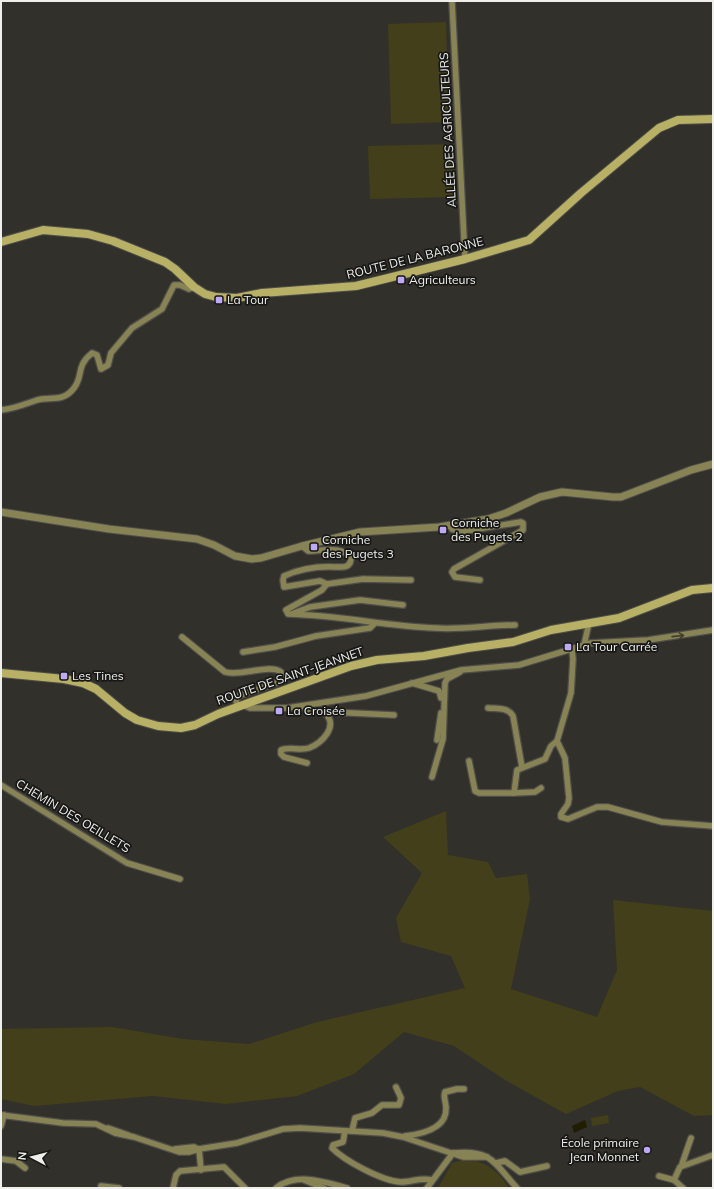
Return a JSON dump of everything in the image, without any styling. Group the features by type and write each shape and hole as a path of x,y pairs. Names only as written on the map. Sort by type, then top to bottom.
{"main road":[{"name":"ROUTE DE LA BARONNE","path":"1,242 44,230 72,231 88,234 113,241 165,262 175,269 194,287 205,294 228,298 273,292 341,288 372,283 466,259 528,240 608,170 668,123 678,120 713,119"},
{"name":"ROUTE DE SAINT-JEANNET","path":"1,673 64,679 83,683 96,689 131,716 144,722 163,727 181,728 195,725 240,706 363,662 424,656 468,648 505,644 551,630 627,616 692,590 713,588"}],"street":[{"name":"ALLÉE DES AGRICULTEURS","path":"452,1 466,259"},
{"path":"1,410 17,408 39,399 54,400 67,395 74,388 78,380 80,368 86,358 92,353 97,355 101,369 108,365 111,353 132,328 162,309 174,285 180,285 189,289 194,287"},
{"path":"1,512 110,529 197,539 244,558 261,558 360,532 451,525 494,517 540,498 562,492 613,498 621,497 691,470 713,464"},
{"path":"451,525 452,529 459,532 521,522 523,523 523,530 454,569 452,572 455,577 480,580"},
{"path":"302,546 308,551 332,550 345,552 351,559 350,563 345,567 319,567 296,571 284,576 284,587 320,581 327,584 363,579 411,580"},
{"path":"327,584 322,590 286,610 286,613 313,614 375,623 462,629 489,625 515,625"},
{"path":"292,614 310,607 360,600 403,605"},
{"path":"243,652 275,647 316,636 370,628 375,623"},
{"path":"584,645 589,623"},
{"path":"182,637 225,672 234,674 272,669 281,672 282,678 276,682 238,696 236,701 240,706 250,708 302,706 366,696 461,670 519,665 584,645 599,642 648,640 696,634 713,630"},
{"path":"514,793 517,770 539,762 545,758 551,746 557,741 571,693 573,659 572,649"},
{"path":"432,777 443,739 445,683 447,679 456,675 461,670"},
{"path":"412,683 439,691 441,694 442,706 437,740"},
{"path":"302,706 309,711 394,715"},
{"path":"488,708 506,709 511,711 522,767"},
{"path":"307,763 284,757 280,754 281,750 284,748 302,750 310,748 325,738 329,725 328,716 325,712"},
{"path":"557,741 565,758 569,798 568,804 561,814 564,819 597,806 608,807 662,822 713,826"},
{"path":"469,761 475,791 479,793 535,792 541,788"},
{"name":"CHEMIN DES OEILLETS","path":"1,785 128,862 180,879"},
{"path":"352,1132 355,1118 372,1112 382,1105 399,1105 401,1098 396,1087"},
{"path":"403,1136 423,1133 436,1127 444,1118 446,1109 444,1092 456,1088 464,1089"},
{"path":"1,1126 3,1115 62,1123 96,1124 115,1133 130,1136 173,1150 189,1152 198,1149 237,1143 283,1129 319,1128 352,1132 374,1132 403,1136 452,1153 473,1152 482,1154 496,1163 517,1188"},
{"path":"345,1131 343,1142 333,1145 332,1148 356,1166 394,1181 403,1182 424,1178 432,1180"},
{"path":"423,1133 422,1139 425,1143"},
{"path":"674,1180 682,1164 691,1138"},
{"path":"198,1149 202,1170"},
{"path":"427,1188 452,1153"},
{"path":"682,1164 713,1155"},
{"path":"1,1159 16,1162 25,1168"},
{"path":"496,1163 505,1161 517,1170 524,1172 547,1166"},
{"path":"173,1188 178,1172 224,1168 245,1188"},
{"path":"659,1176 674,1180 683,1188"},
{"path":"276,1188 285,1183 312,1179 347,1188"},
{"path":"304,1180 324,1188"},
{"path":"101,1186 119,1188"}],"shaded area":[{"path":"446,22 449,122 391,124 388,24"},
{"path":"454,144 455,197 370,199 368,146"},
{"path":"446,811 448,855 488,862 496,878 527,874 530,899 511,989 597,1017 617,970 613,900 713,911 713,1115 694,1116 640,1087 618,1091 566,1114 505,1080 454,1046 404,1032 354,1074 297,1096 226,1104 153,1096 34,1106 1,1099 1,1029 112,1027 183,1039 249,1044 317,1022 465,988 451,956 401,942 396,918 422,873 383,837"},
{"path":"608,1115 609,1123 592,1126 591,1118"},
{"path":"585,1120 587,1127 574,1133 572,1126"},
{"path":"467,1159 480,1162 491,1168 501,1177 509,1188 438,1188 452,1163"}],"place":[{"name":"Agriculteurs","path":"401,280"},
{"name":"La Tour","path":"219,300"},
{"name":"Corniche des Pugets 2","path":"443,530"},
{"name":"Corniche des Pugets 3","path":"314,547"},
{"name":"La Tour Carrée","path":"568,647"},
{"name":"Les Tines","path":"64,676"},
{"name":"La Croisée","path":"279,711"},
{"name":"École primaire Jean Monnet","path":"647,1150"}]}
